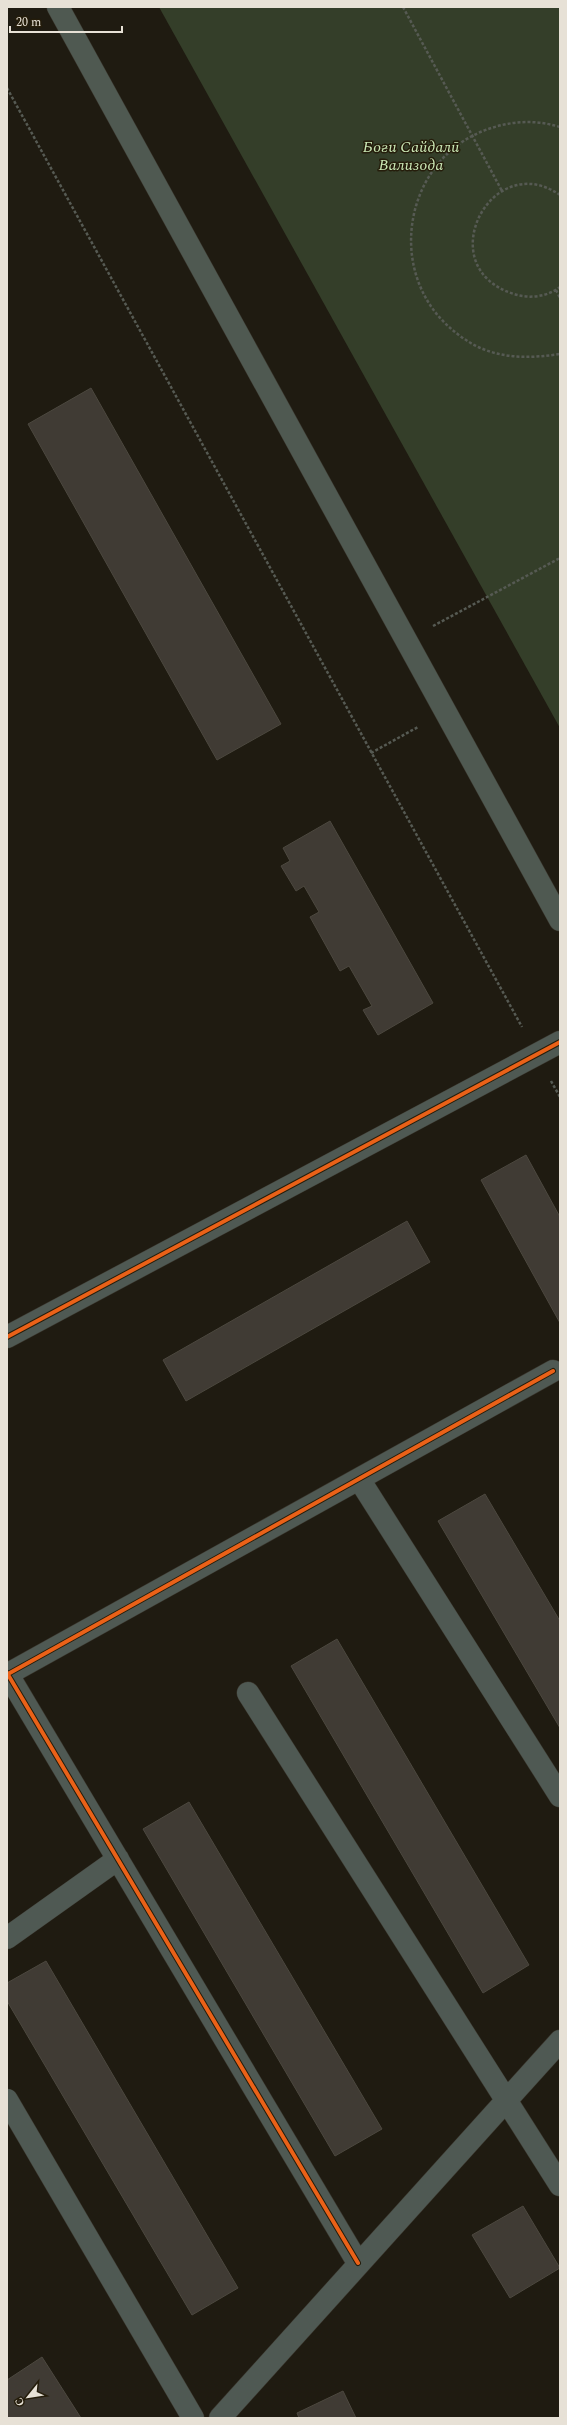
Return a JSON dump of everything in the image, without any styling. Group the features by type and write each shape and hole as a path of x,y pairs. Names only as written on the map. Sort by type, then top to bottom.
{"main road":[{"path":"58,7 560,920"}],"street":[{"path":"7,1337 560,1042"},
{"path":"358,2262 7,1674 553,1371"},
{"path":"359,1479 560,1796"},
{"path":"248,1693 560,2185"},
{"path":"7,1938 118,1859"},
{"path":"220,2418 358,2262 507,2102 560,2041"},
{"path":"7,2100 193,2418"}],"path":[{"path":"403,7 502,191"},
{"path":"7,88 560,1097"},
{"path":"560,127 549,123 523,122 497,126 472,136 450,150 432,170 419,193 412,219 410,245 414,272 424,296 439,318 459,336 482,349 508,356 534,358 560,354"},
{"path":"560,195 553,190 536,185 519,185 502,191 488,202 478,216 473,233 473,251 479,267 490,282 505,292 521,297 539,297 560,287"},
{"path":"556,290 560,298"},
{"path":"406,641 560,558"},
{"path":"371,753 445,712"}],"green space":[{"name":"Боғи Сайдалӣ Вализода","path":"159,7 560,7 560,728"}],"building":[{"path":"91,388 281,724 217,760 28,424"},
{"path":"330,821 433,1003 378,1035 363,1010 372,1006 349,966 340,971 310,917 319,912 304,886 296,891 281,866 290,861 283,848"},
{"path":"526,1155 560,1217 560,1323 481,1180"},
{"path":"407,1221 430,1262 186,1401 163,1360"},
{"path":"485,1494 560,1621 560,1728 438,1521"},
{"path":"337,1639 529,1965 483,1993 291,1666"},
{"path":"189,1802 382,2129 335,2156 143,1829"},
{"path":"46,1961 238,2288 192,2315 7,2001 7,1983"},
{"path":"523,2206 560,2268 510,2298 472,2235"},
{"path":"42,2357 81,2418 7,2418 7,2380"},
{"path":"343,2391 356,2418 299,2418 297,2413"}],"cycle path":[{"path":"7,1337 560,1042"},
{"path":"8,1674 553,1371"},
{"path":"7,1673 358,2263"}]}
